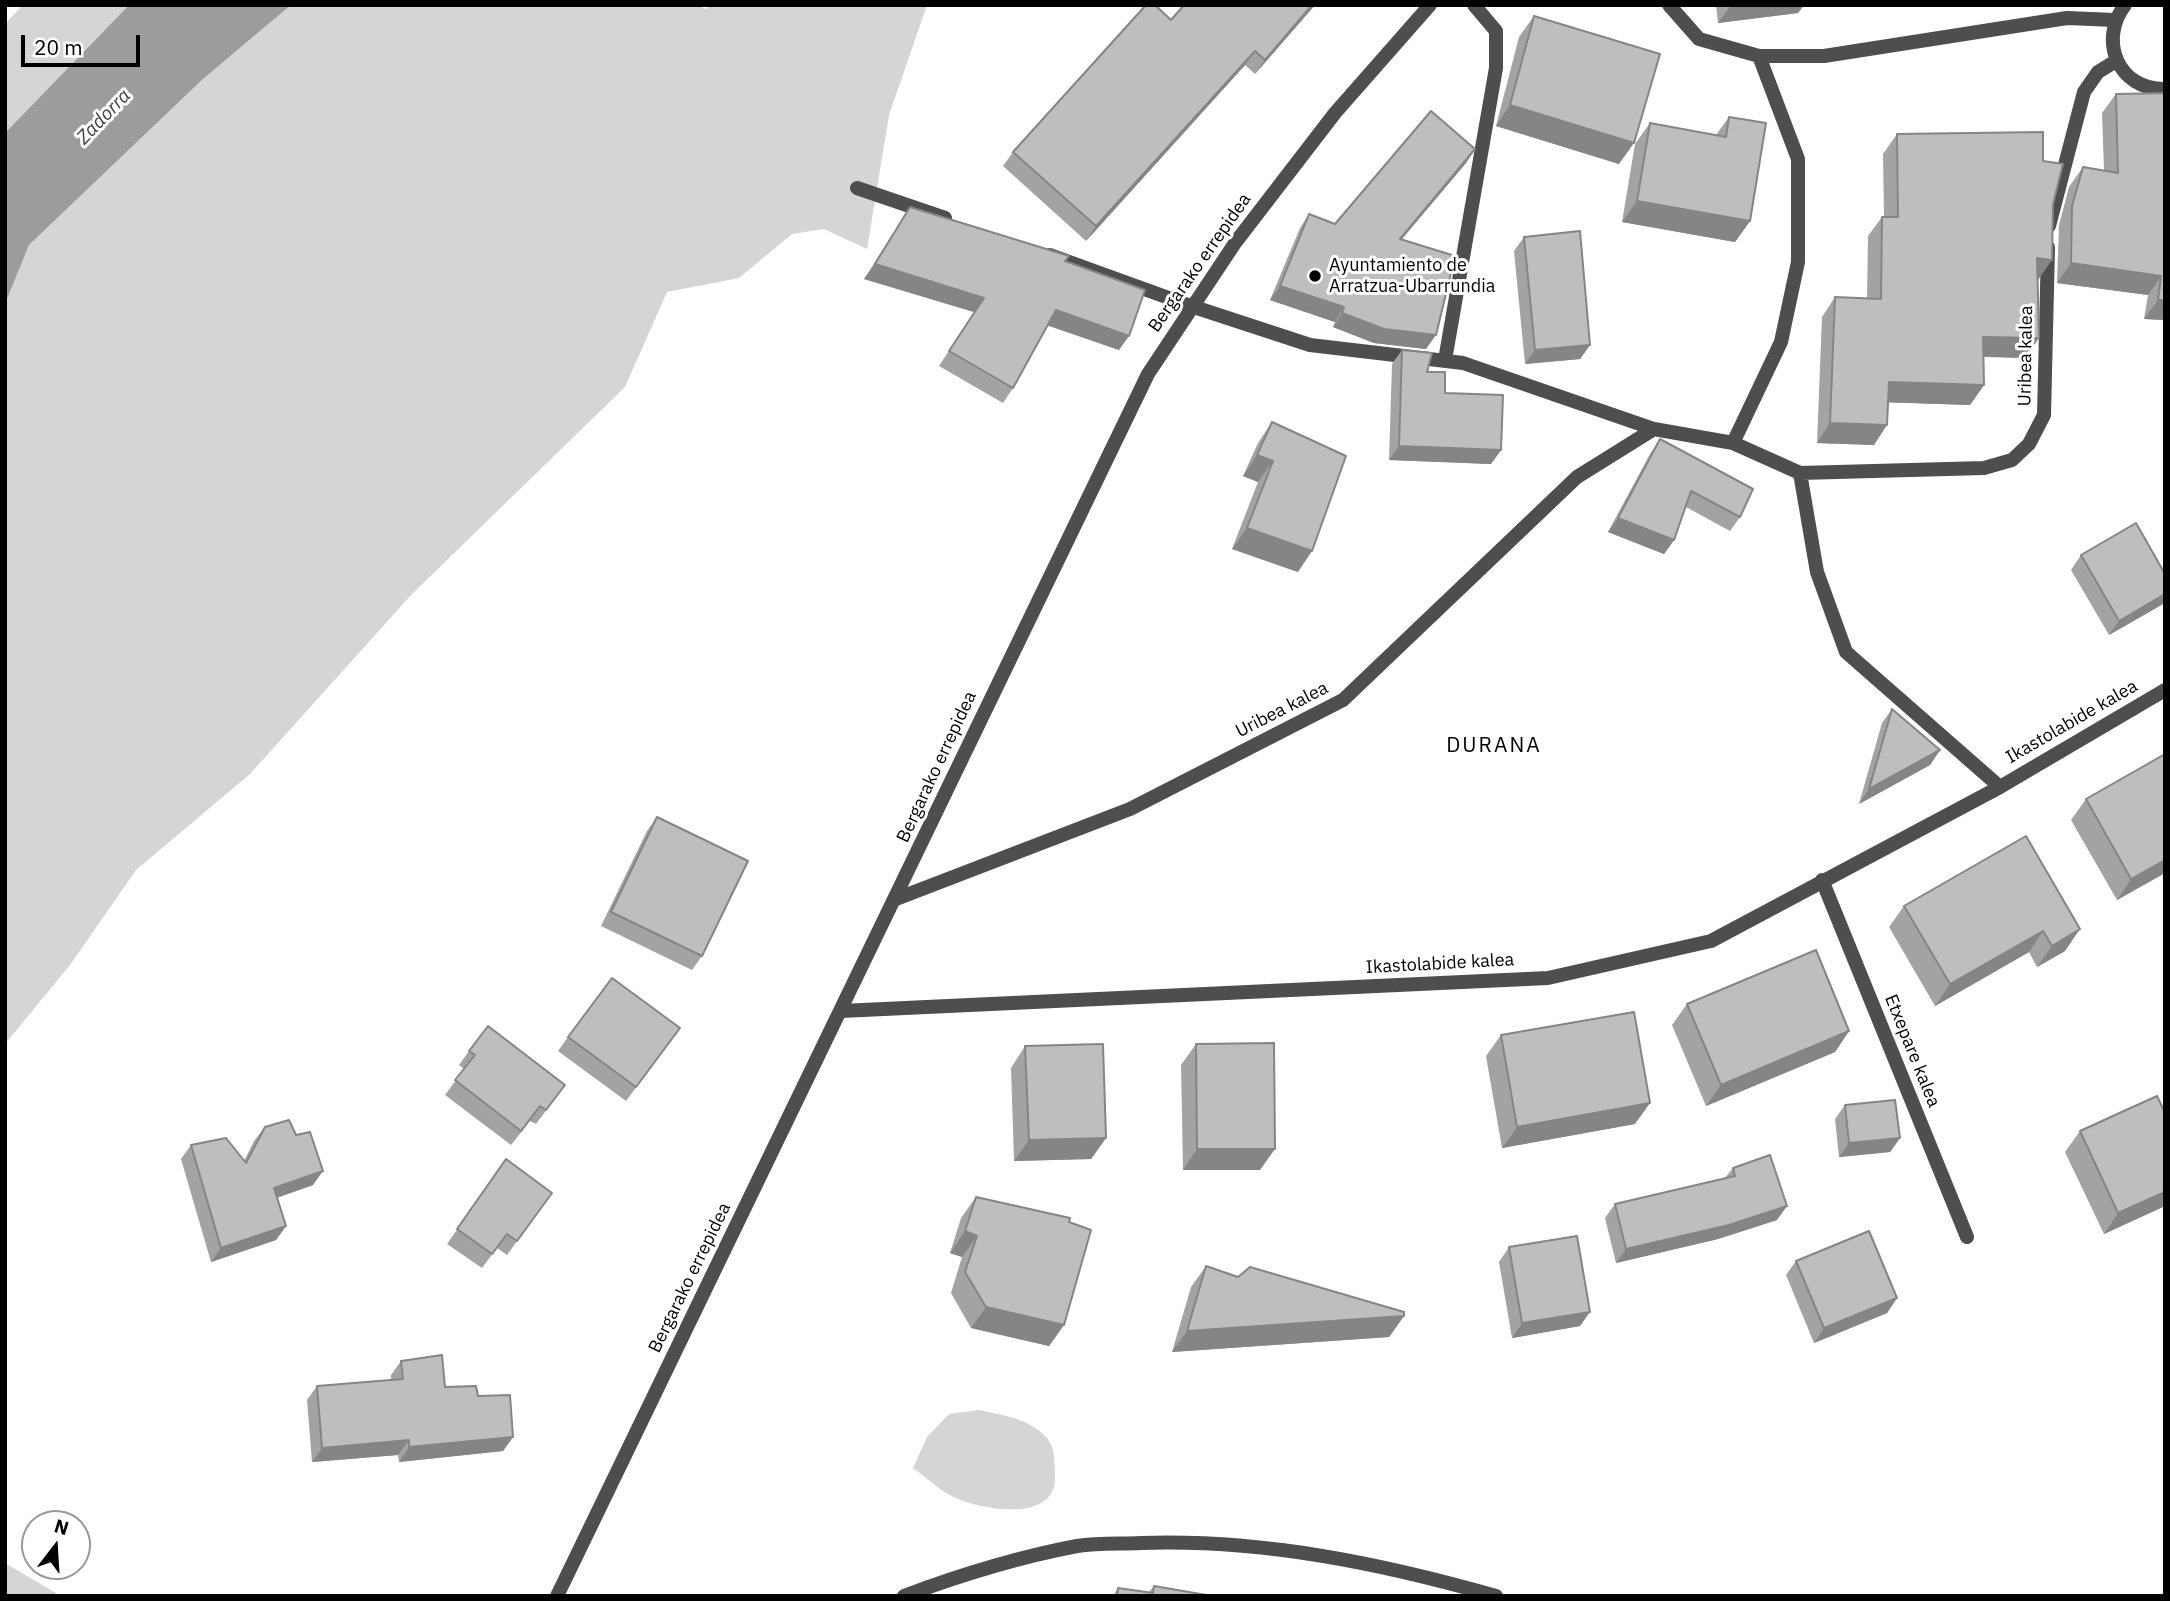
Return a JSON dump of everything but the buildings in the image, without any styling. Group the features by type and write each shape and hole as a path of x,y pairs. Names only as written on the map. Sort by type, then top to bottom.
{"street":[{"name":"Bergarako errepidea","path":"557,1596 1148,374 1234,243 1335,113 1430,5"},
{"path":"1445,360 1496,68 1496,31 1474,5"},
{"path":"1669,5 1699,39 1759,56 1824,56 2067,18 2115,20"},
{"path":"2125,5 2115,20 2112,46 2116,61 2138,84 2165,89"},
{"path":"1733,443 1782,342 1798,262 1798,159 1759,56"},
{"name":"Uribea kalea","path":"1034,249 1191,306 1310,345 1445,360 1654,429 1733,443 1800,473 1984,468 2012,460 2029,444 2044,415 2049,224 2084,93 2098,72 2116,61"},
{"path":"857,188 956,222"},
{"name":"Uribea kalea","path":"896,899 1130,809 1343,700 1577,477 1654,429"},
{"name":"Ikastolabide kalea","path":"1800,473 1817,572 1846,652 2000,787"},
{"name":"Ikastolabide kalea","path":"841,1012 1548,978 1711,941 2000,787 2165,690"},
{"name":"Etxepare kalea","path":"1822,880 1967,1237"},
{"path":"904,1596 962,1575 1079,1546 1179,1542 1286,1549 1429,1577 1496,1596"}],"shaded area":[{"path":"129,5 5,133 5,24 22,6"},
{"path":"291,5 698,5 705,9 714,5 927,5 889,115 867,249 824,229 792,234 739,278 667,292 625,387 412,594 250,774 136,870 70,965 5,1044 5,304 29,245 203,79"},
{"path":"979,1410 1022,1421 1048,1439 1054,1453 1055,1475 1053,1490 1045,1501 1032,1507 1017,1509 985,1507 946,1493 913,1468 927,1437 949,1414"},
{"path":"5,1563 21,1572 21,1580 34,1580 61,1596 5,1596"}],"water":[{"name":"Zadorra","path":"129,5 291,5 203,79 29,245 5,304 5,133"}],"place":[{"name":"Ayuntamiento de Arratzua-Ubarrundia","path":"1315,276"}],"district":[{"name":"DURANA","path":"1494,746"}]}
